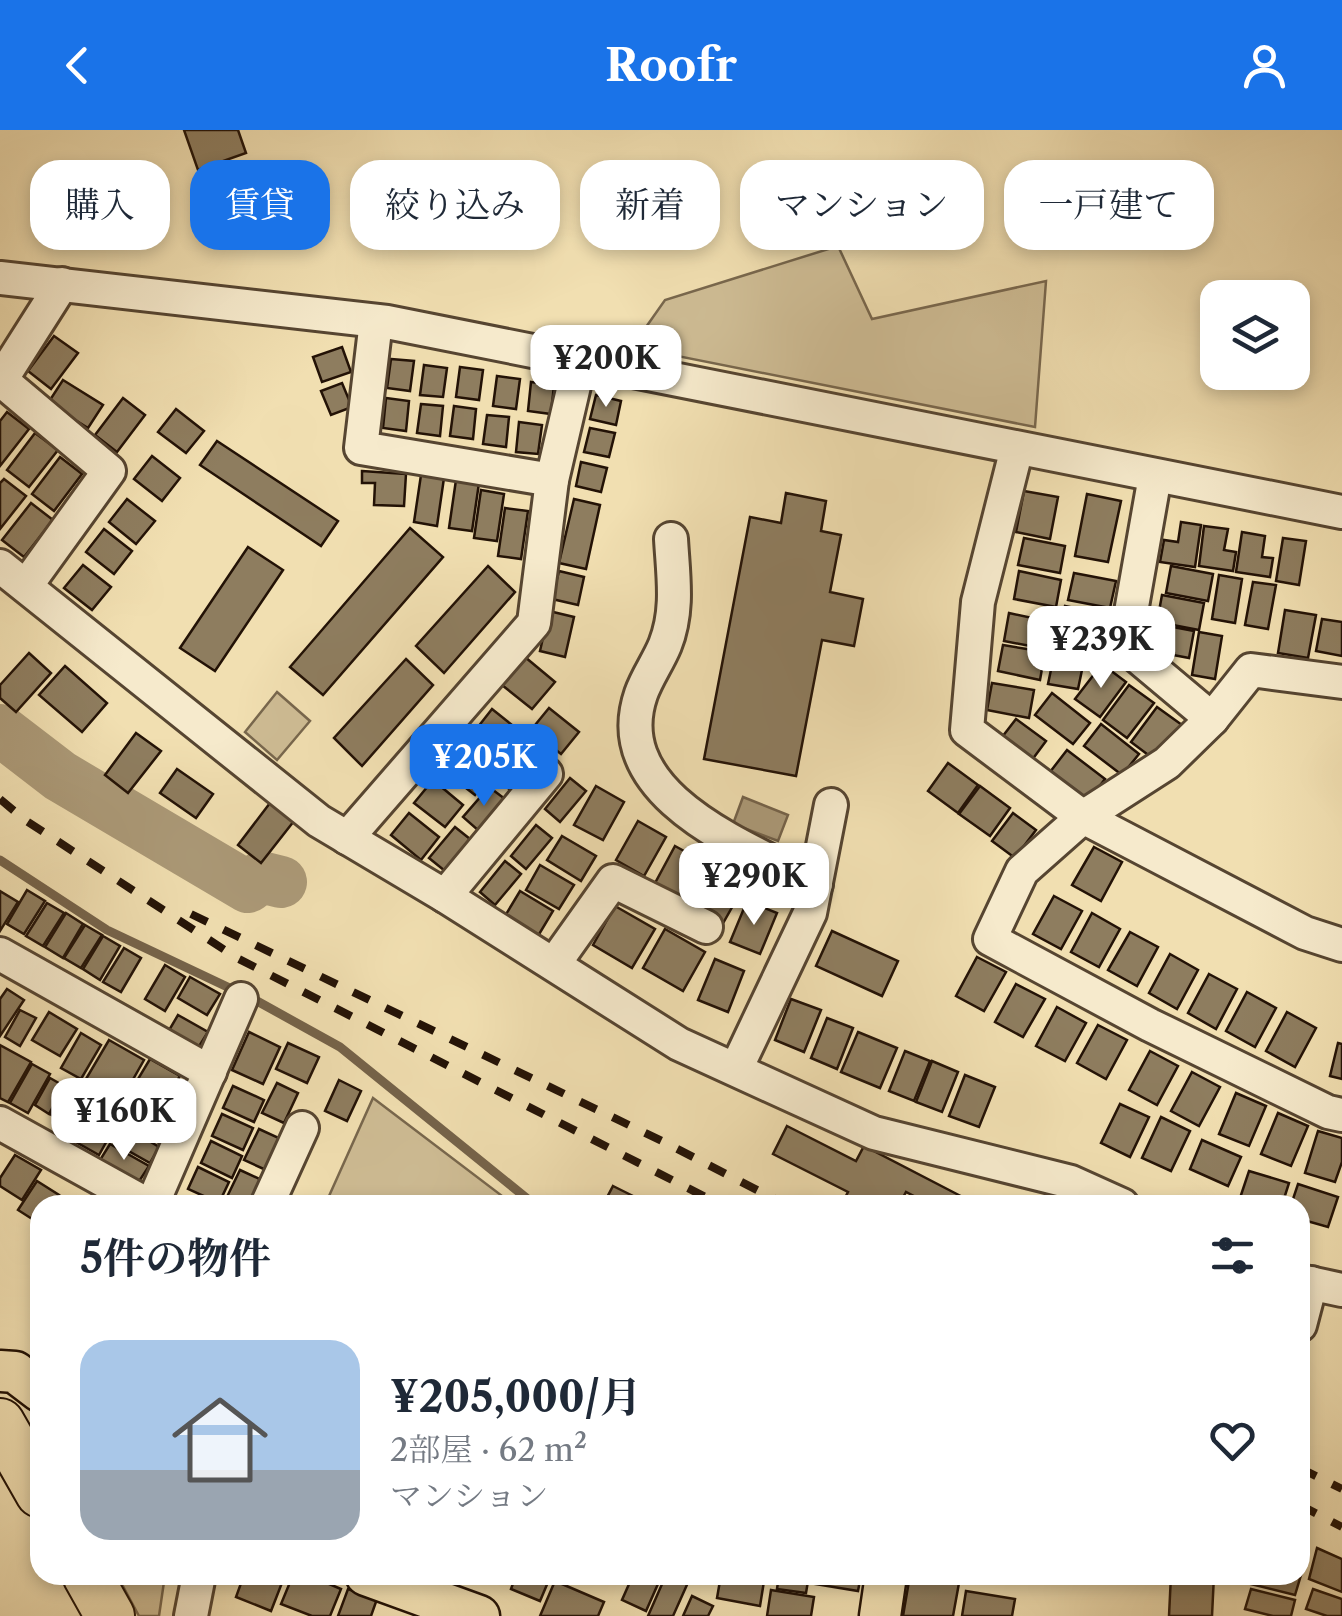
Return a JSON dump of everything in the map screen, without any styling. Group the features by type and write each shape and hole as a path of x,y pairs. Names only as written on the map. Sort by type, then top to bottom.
{"highway":[{"path":"0,1423 30,1476"},
{"path":"93,1585 110,1616"}],"main road":[{"path":"0,1370 15,1372 30,1383"},
{"path":"394,1585 479,1616"},
{"path":"880,1616 885,1585"}],"street":[{"path":"0,278 376,320 1342,512"},
{"path":"62,284 1,380 109,470 13,576 318,821 680,1044 874,1133 1071,1182 1100,1195"},
{"path":"376,320 361,448 552,480"},
{"path":"347,838 534,622 552,480 580,360"},
{"path":"1017,448 978,602 967,730 1083,816 1305,933 1342,945"},
{"path":"1155,476 1124,646 1212,719"},
{"path":"671,539 676,605 666,644 641,694 635,726 641,759 664,792 695,820 816,884"},
{"path":"1342,682 1252,670 1212,719 1167,763 1083,816 1022,871 990,939 1150,1025 1342,1116"},
{"path":"445,896 546,774"},
{"path":"736,1069 810,913 830,805"},
{"path":"554,964 612,880 706,928"},
{"path":"0,954 210,1072"},
{"path":"155,1195 241,999"},
{"path":"0,1123 132,1195"},
{"path":"271,1195 302,1128"},
{"path":"191,1616 197,1585"}],"shaded area":[{"path":"825,250 840,250 872,319 1046,281 1035,427 632,347 665,300"},
{"path":"277,692 310,721 277,760 245,732"},
{"path":"743,797 788,815 778,841 733,824"},
{"path":"149,828 259,892 242,900 160,861"},
{"path":"373,1098 501,1195 329,1195"},
{"path":"122,1585 164,1585 159,1616 139,1616"}],"building":[{"path":"184,130 238,130 246,153 226,160 194,160"},
{"path":"54,336 78,353 51,389 28,371"},
{"path":"342,347 351,372 322,382 313,357"},
{"path":"391,359 414,361 410,391 387,388"},
{"path":"424,365 447,368 443,397 420,395"},
{"path":"460,367 483,370 479,400 456,397"},
{"path":"497,376 520,379 516,409 493,406"},
{"path":"63,380 103,405 88,428 48,403"},
{"path":"531,382 554,385 551,414 528,411"},
{"path":"342,383 352,407 331,415 321,391"},
{"path":"596,395 621,401 616,425 590,419"},
{"path":"123,398 145,415 117,452 95,435"},
{"path":"386,398 409,401 406,431 383,428"},
{"path":"421,404 443,406 440,436 417,433"},
{"path":"454,406 476,409 473,439 450,436"},
{"path":"176,409 204,431 186,453 158,432"},
{"path":"7,412 29,429 0,466 0,421"},
{"path":"487,415 509,417 506,447 483,444"},
{"path":"519,422 542,425 538,454 516,452"},
{"path":"590,428 615,433 609,457 584,452"},
{"path":"35,433 58,450 29,487 7,470"},
{"path":"217,441 338,521 321,546 200,465"},
{"path":"152,456 180,478 162,501 134,479"},
{"path":"60,457 82,474 54,511 32,494"},
{"path":"581,462 607,468 601,492 576,486"},
{"path":"362,471 406,474 404,506 374,505 375,483 362,483"},
{"path":"421,475 444,478 437,526 414,522"},
{"path":"4,479 26,496 0,529 0,483"},
{"path":"456,480 479,483 472,531 449,528"},
{"path":"481,490 504,494 497,541 474,538"},
{"path":"1024,491 1058,497 1050,539 1016,532"},
{"path":"786,493 826,501 821,531 841,535 830,592 863,599 854,646 822,640 796,776 704,759 750,517 781,523"},
{"path":"1087,494 1121,501 1108,562 1075,556"},
{"path":"127,499 155,521 136,544 109,522"},
{"path":"574,499 600,505 586,569 559,563"},
{"path":"31,503 53,520 24,557 2,540"},
{"path":"505,508 528,511 521,559 498,556"},
{"path":"1181,522 1201,525 1195,567 1160,562 1164,540 1178,542"},
{"path":"1204,526 1228,529 1224,550 1236,552 1233,571 1199,566"},
{"path":"410,528 443,557 323,695 290,667"},
{"path":"104,529 132,551 114,574 86,552"},
{"path":"1242,532 1265,536 1262,557 1273,558 1270,577 1236,572"},
{"path":"1024,538 1065,546 1060,573 1018,565"},
{"path":"1283,538 1306,541 1299,585 1276,581"},
{"path":"248,547 283,570 215,671 180,648"},
{"path":"83,565 111,587 92,610 64,588"},
{"path":"488,566 515,592 444,673 416,646"},
{"path":"1171,566 1213,574 1208,601 1166,593"},
{"path":"559,571 584,577 578,605 552,599"},
{"path":"1019,571 1061,580 1056,607 1014,599"},
{"path":"1074,573 1116,581 1110,608 1068,600"},
{"path":"1219,575 1242,579 1235,623 1212,619"},
{"path":"1253,582 1276,585 1268,629 1245,625"},
{"path":"1162,595 1204,603 1199,630 1157,622"},
{"path":"1065,606 1107,615 1102,642 1060,634"},
{"path":"1285,610 1316,615 1308,658 1278,653"},
{"path":"549,611 574,617 565,657 540,651"},
{"path":"1009,613 1051,622 1046,649 1004,641"},
{"path":"1322,619 1342,622 1342,656 1316,651"},
{"path":"1152,623 1194,631 1189,658 1147,650"},
{"path":"1199,632 1222,636 1215,679 1192,675"},
{"path":"1057,641 1087,646 1078,689 1048,684"},
{"path":"1003,645 1045,652 1040,680 998,671"},
{"path":"29,653 51,673 16,712 0,698 0,685"},
{"path":"525,657 555,682 532,709 502,685"},
{"path":"406,659 433,685 362,766 334,738"},
{"path":"1102,664 1126,682 1100,717 1075,699"},
{"path":"65,666 107,703 82,732 39,695"},
{"path":"992,683 1034,690 1029,718 987,710"},
{"path":"1129,685 1154,703 1127,738 1103,720"},
{"path":"1052,693 1090,723 1073,744 1035,715"},
{"path":"1157,707 1182,725 1155,760 1131,742"},
{"path":"549,708 579,732 561,754 531,730"},
{"path":"492,709 522,733 504,756 474,732"},
{"path":"1016,719 1046,741 1029,764 999,741"},
{"path":"1101,724 1139,754 1122,775 1084,746"},
{"path":"136,733 161,751 128,793 105,775"},
{"path":"463,748 493,773 475,795 444,771"},
{"path":"523,749 539,761 513,792 497,779"},
{"path":"1067,750 1105,779 1088,801 1050,772"},
{"path":"948,763 978,785 958,813 928,791"},
{"path":"177,769 213,794 196,818 160,793"},
{"path":"570,778 586,791 560,822 545,809"},
{"path":"433,780 463,805 445,827 414,803"},
{"path":"596,786 624,802 603,840 574,825"},
{"path":"980,786 1010,808 990,836 959,814"},
{"path":"489,787 505,799 479,831 463,817"},
{"path":"270,803 294,821 261,863 238,845"},
{"path":"409,813 439,837 421,860 391,835"},
{"path":"1013,813 1036,830 1015,858 992,841"},
{"path":"638,821 666,837 644,876 616,860"},
{"path":"536,825 552,838 526,869 511,856"},
{"path":"455,827 470,839 445,871 429,858"},
{"path":"562,836 596,856 581,881 547,860"},
{"path":"675,846 704,862 682,901 654,885"},
{"path":"1094,847 1122,862 1101,901 1072,885"},
{"path":"505,861 521,874 495,905 480,892"},
{"path":"540,865 574,885 559,909 526,890"},
{"path":"715,870 744,886 722,925 694,909"},
{"path":"27,890 45,901 24,934 7,924"},
{"path":"0,891 18,902 0,931"},
{"path":"520,891 553,911 538,936 505,916"},
{"path":"1054,896 1082,911 1061,949 1033,934"},
{"path":"747,901 777,913 760,954 730,942"},
{"path":"47,903 64,913 43,946 26,936"},
{"path":"615,906 655,929 632,968 593,945"},
{"path":"66,913 83,924 63,958 45,947"},
{"path":"1092,913 1120,929 1099,967 1071,952"},
{"path":"85,925 102,935 81,968 64,958"},
{"path":"665,929 705,952 683,991 643,968"},
{"path":"832,931 898,961 882,996 816,966"},
{"path":"1130,932 1158,947 1137,986 1108,970"},
{"path":"103,936 120,946 100,980 83,969"},
{"path":"124,948 141,958 121,992 103,982"},
{"path":"1170,954 1198,970 1177,1009 1149,993"},
{"path":"977,957 1006,972 984,1011 956,996"},
{"path":"715,959 744,971 728,1012 698,1000"},
{"path":"165,965 185,977 165,1011 145,999"},
{"path":"1209,974 1237,989 1216,1029 1188,1013"},
{"path":"190,977 220,994 207,1015 178,998"},
{"path":"1016,984 1045,999 1023,1037 995,1022"},
{"path":"7,989 24,1000 0,1036 0,999"},
{"path":"1247,992 1276,1008 1255,1047 1226,1031"},
{"path":"791,999 821,1010 804,1052 775,1040"},
{"path":"1057,1007 1086,1023 1065,1061 1036,1046"},
{"path":"20,1010 36,1018 20,1046 5,1037"},
{"path":"49,1012 77,1029 60,1056 32,1040"},
{"path":"1287,1012 1316,1028 1295,1067 1266,1051"},
{"path":"178,1015 208,1032 198,1048 168,1032"},
{"path":"827,1018 853,1028 837,1069 811,1058"},
{"path":"1098,1025 1127,1040 1106,1079 1077,1063"},
{"path":"249,1032 280,1047 263,1084 232,1070"},
{"path":"858,1032 897,1048 880,1088 841,1072"},
{"path":"81,1033 101,1045 81,1079 61,1068"},
{"path":"109,1040 144,1060 119,1104 83,1084"},
{"path":"288,1043 319,1057 307,1083 276,1069"},
{"path":"1338,1043 1342,1044 1342,1079 1330,1076"},
{"path":"0,1045 31,1062 8,1102 0,1098"},
{"path":"905,1051 930,1061 914,1101 889,1091"},
{"path":"1150,1051 1178,1066 1157,1105 1129,1090"},
{"path":"150,1059 180,1076 167,1097 138,1079"},
{"path":"932,1061 958,1072 942,1112 916,1102"},
{"path":"32,1064 50,1074 28,1113 10,1103"},
{"path":"1192,1072 1220,1087 1199,1126 1171,1111"},
{"path":"965,1075 995,1087 979,1127 949,1116"},
{"path":"50,1078 64,1086 49,1114 35,1105"},
{"path":"339,1080 361,1091 347,1121 325,1111"},
{"path":"277,1083 298,1093 284,1123 262,1113"},
{"path":"139,1085 178,1108 168,1124 130,1101"},
{"path":"233,1086 264,1100 254,1122 223,1108"},
{"path":"66,1087 80,1095 64,1122 50,1114"},
{"path":"1236,1093 1266,1106 1249,1146 1219,1134"},
{"path":"82,1096 96,1104 80,1131 66,1123"},
{"path":"1120,1104 1149,1117 1130,1157 1101,1143"},
{"path":"99,1105 120,1117 99,1155 76,1142"},
{"path":"132,1106 171,1128 161,1144 123,1122"},
{"path":"1278,1113 1308,1126 1291,1166 1261,1154"},
{"path":"222,1114 253,1128 243,1150 212,1136"},
{"path":"1161,1117 1190,1131 1171,1171 1142,1158"},
{"path":"121,1124 159,1147 150,1163 111,1141"},
{"path":"787,1126 856,1161 864,1146 959,1195 846,1195 848,1192 773,1154"},
{"path":"259,1129 281,1139 266,1170 244,1160"},
{"path":"1318,1131 1342,1138 1342,1162 1335,1182 1305,1173"},
{"path":"1202,1140 1241,1157 1228,1186 1190,1169"},
{"path":"211,1141 242,1156 232,1178 201,1163"},
{"path":"110,1144 149,1166 138,1183 100,1160"},
{"path":"15,1155 41,1170 22,1200 0,1186 0,1178"},
{"path":"198,1167 229,1182 223,1195 201,1195 188,1189"},
{"path":"240,1170 262,1180 255,1195 228,1195"},
{"path":"1249,1171 1289,1183 1285,1195 1241,1195"},
{"path":"37,1181 59,1195 30,1195 30,1218 18,1210"},
{"path":"1298,1184 1338,1197 1328,1227 1310,1222 1310,1195 1294,1195"},
{"path":"613,1186 631,1195 608,1195"},
{"path":"1317,1548 1342,1559 1342,1592 1310,1579"},
{"path":"240,1585 281,1585 271,1611 236,1597"},
{"path":"289,1585 332,1585 341,1589 330,1616 312,1616 281,1604"},
{"path":"512,1585 547,1585 540,1601 511,1589"},
{"path":"553,1585 564,1585 604,1602 598,1616 540,1616"},
{"path":"629,1585 657,1585 646,1611 622,1600"},
{"path":"662,1585 687,1585 673,1616 648,1616"},
{"path":"719,1585 763,1585 760,1606 717,1598"},
{"path":"778,1585 807,1585 806,1593 777,1589"},
{"path":"821,1585 859,1585 858,1591"},
{"path":"908,1585 959,1585 953,1616 903,1616"},
{"path":"1171,1585 1214,1585 1212,1616 1169,1616"},
{"path":"1255,1585 1298,1585 1295,1595"},
{"path":"348,1589 377,1599 371,1616 338,1616"},
{"path":"1251,1589 1295,1600 1291,1616 1245,1609"},
{"path":"1313,1589 1342,1599 1342,1616 1306,1609"},
{"path":"771,1590 814,1597 811,1616 767,1616"},
{"path":"966,1591 1015,1599 1012,1616 962,1616"},
{"path":"692,1596 713,1606 708,1616 683,1616"}],"waterway":[{"path":"0,730 60,776 248,887 261,877 281,882"},
{"path":"0,860 107,930 257,1001 340,1047 523,1195"}],"railway":[{"path":"0,799 25,820 237,958 701,1195"},
{"path":"191,914 767,1195"},
{"path":"1310,1473 1342,1489"},
{"path":"1310,1510 1342,1527"}]}
